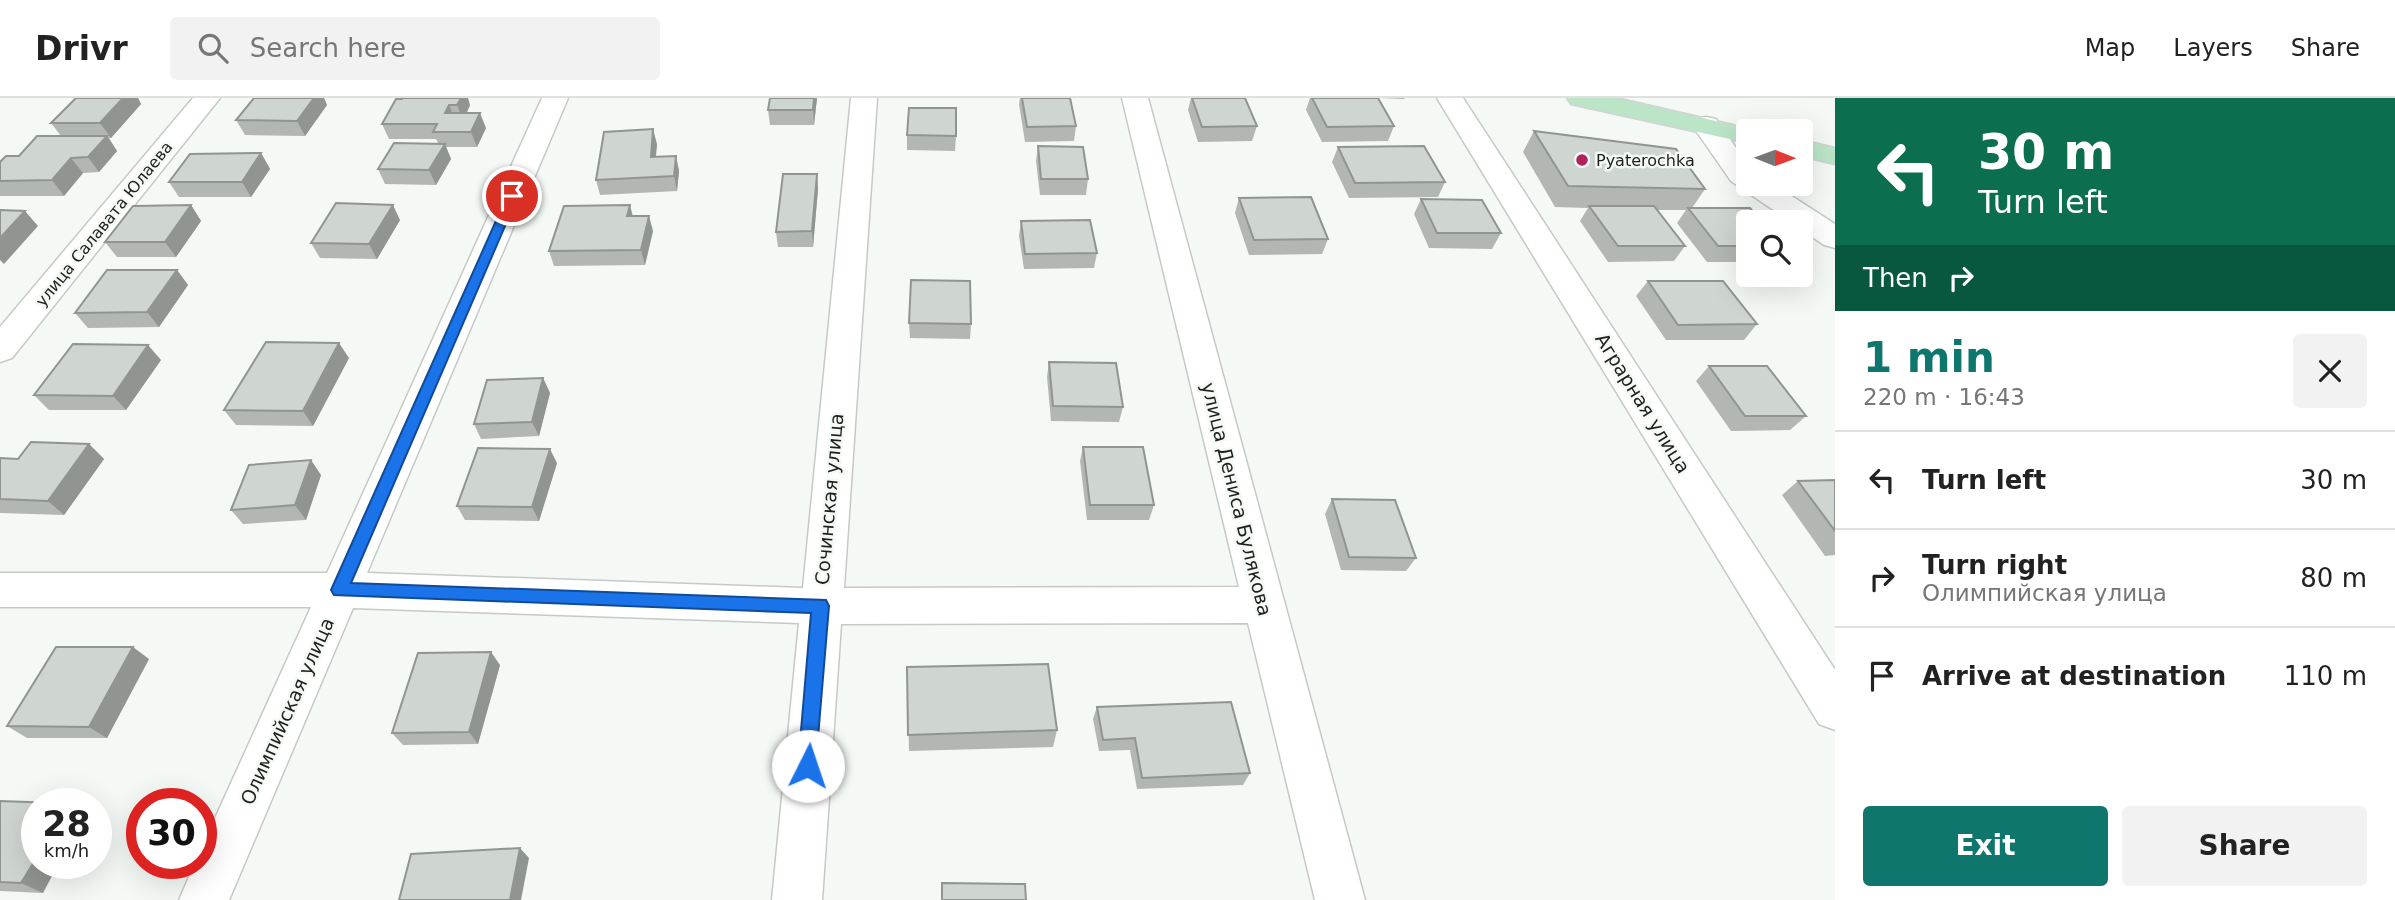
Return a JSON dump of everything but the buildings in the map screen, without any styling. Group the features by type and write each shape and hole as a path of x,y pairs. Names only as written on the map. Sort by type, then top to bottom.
{"main road":[{"path":"1580,98 1736,132"},
{"path":"1813,151 1835,156"}],"street":[{"name":"улица Салавата Юлаева","path":"0,350 207,98"},
{"name":"Олимпийская улица","path":"204,900 555,98"},
{"name":"Сочинская улица","path":"797,900 864,98"},
{"name":"улица Дениса Булякова","path":"1135,98 1340,900"},
{"name":"Аграрная улица","path":"1450,98 1835,709"},
{"path":"1706,125 1736,168"},
{"path":"1772,196 1835,238"},
{"path":"0,590 340,590 820,606 1264,605"}],"place":[{"name":"Pyaterochka","path":"1582,160"}],"route":[{"path":"512,196 340,590 820,606 808,766"}]}
